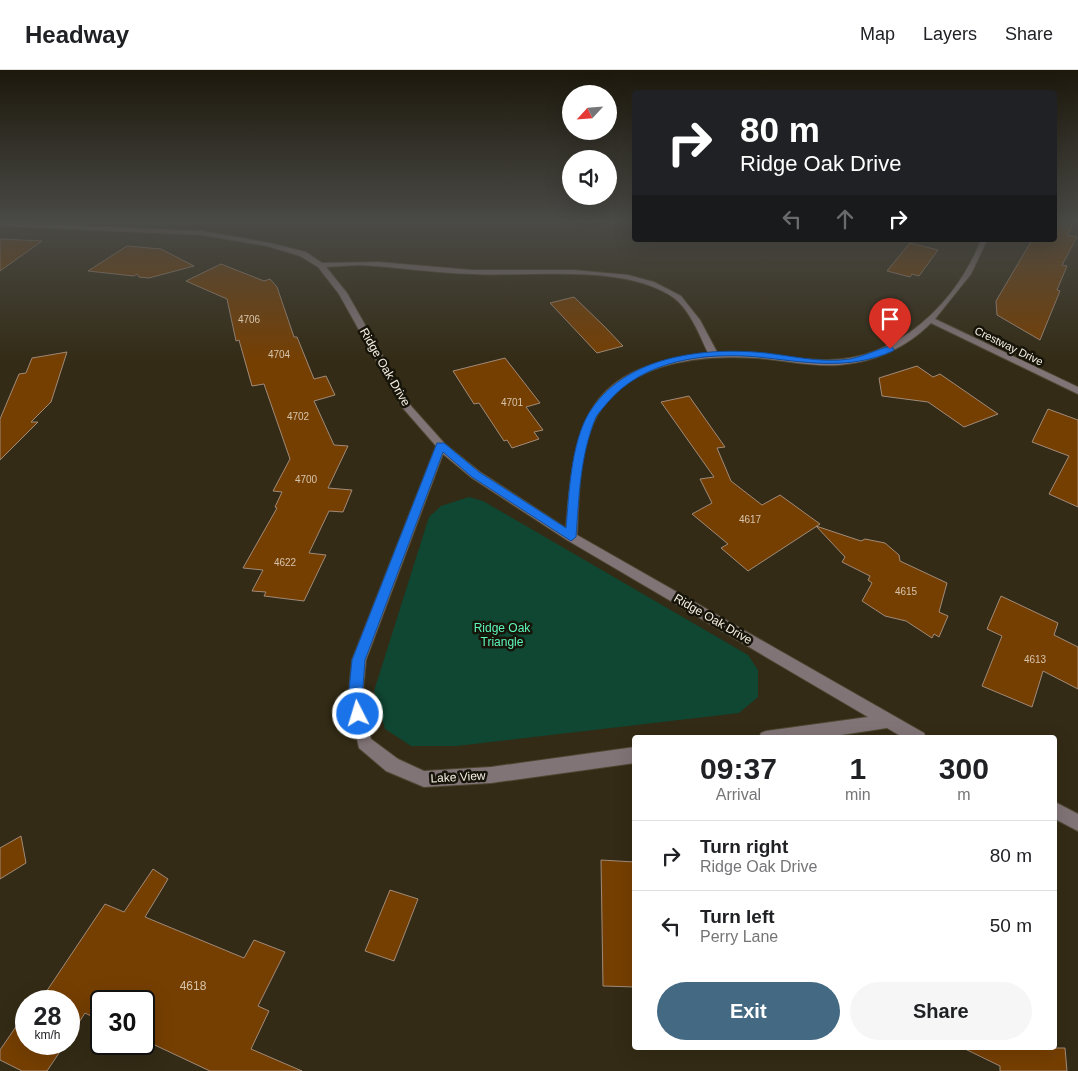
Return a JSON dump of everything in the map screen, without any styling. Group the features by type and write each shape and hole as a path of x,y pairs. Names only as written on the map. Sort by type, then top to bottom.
{"street":[{"name":"Ridge Oak Drive","path":"324,269 343,292 407,407 441,446 476,475 571,537 913,735"},
{"path":"439,269 472,272 623,275 650,282 672,292 687,306 713,354"},
{"path":"571,537 582,444 593,414 616,387 642,371 672,360 713,354 756,355 816,362 849,361 877,355 903,343 931,320 959,287 969,269"},
{"name":"Crestway Drive","path":"931,320 1078,391"},
{"name":"Lake View","path":"441,446 358,660 355,700 364,743 392,765 424,778 491,775 632,756"},
{"path":"787,735 887,721"},
{"path":"1057,811 1078,822"}],"green space":[{"name":"Ridge Oak Triangle","path":"469,497 483,501 748,655 758,670 758,697 739,713 456,746 411,746 385,729 374,691 429,517 441,506"}],"building":[{"path":"92,269 184,269 149,278 139,277 137,274 134,276 88,271"},
{"path":"211,269 233,269 264,281 270,279 277,287 294,337 297,337 314,379 326,376 335,395 314,401 334,445 348,446 328,488 352,490 343,512 329,511 309,553 326,555 304,601 264,596 266,592 252,591 263,570 243,568 277,508 275,507 282,492 273,491 290,459 264,384 252,386 239,340 236,341 227,299 186,281"},
{"path":"889,269 924,269 919,276 912,274 910,277 887,271"},
{"path":"1015,269 1066,269 1057,290 1060,291 1040,340 997,315 996,301"},
{"path":"574,297 623,346 597,353 550,303"},
{"path":"67,352 51,402 31,422 38,422 0,460 0,419 19,374 26,373 32,358"},
{"path":"505,358 540,403 526,407 543,430 534,432 539,439 512,448 507,440 504,441 479,403 474,404 453,371"},
{"path":"917,366 933,377 940,374 998,414 964,427 928,402 882,396 879,378"},
{"path":"689,396 725,447 717,448 731,481 762,505 780,495 820,524 748,571 721,548 728,544 692,514 712,503 700,479 714,477 661,402"},
{"path":"1048,409 1078,420 1078,507 1049,494 1069,456 1032,442"},
{"path":"816,526 861,541 865,539 885,543 899,555 900,561 947,583 939,612 948,616 939,637 934,634 932,638 906,621 885,616 862,601 872,583 868,580 870,576 842,562 845,557"},
{"path":"1001,596 1058,623 1054,635 1078,647 1078,689 1043,671 1032,707 982,686 1002,636 987,629"},
{"path":"21,836 26,863 0,879 0,848"},
{"path":"601,860 632,862 632,987 603,986"},
{"path":"153,869 168,879 145,917 244,958 254,940 285,952 258,1006 269,1011 251,1049 302,1071 210,1071 155,1045 155,990 90,990 90,1016 85,1013 80,1021 80,990 47,990 105,904 124,912"},
{"path":"390,890 418,899 394,961 365,951"},
{"path":"15,1028 15,1055 58,1055 47,1071 22,1071 0,1060 0,1050"},
{"path":"1057,1048 1065,1048 1067,1071 1000,1071 1000,1066 967,1050 1057,1050"}],"route":[{"path":"358,714 355,700 358,660 441,446 476,475 571,537 582,444 593,414 616,387 642,371 672,360 713,354 756,355 816,362 849,361 877,355 890,349"}]}
